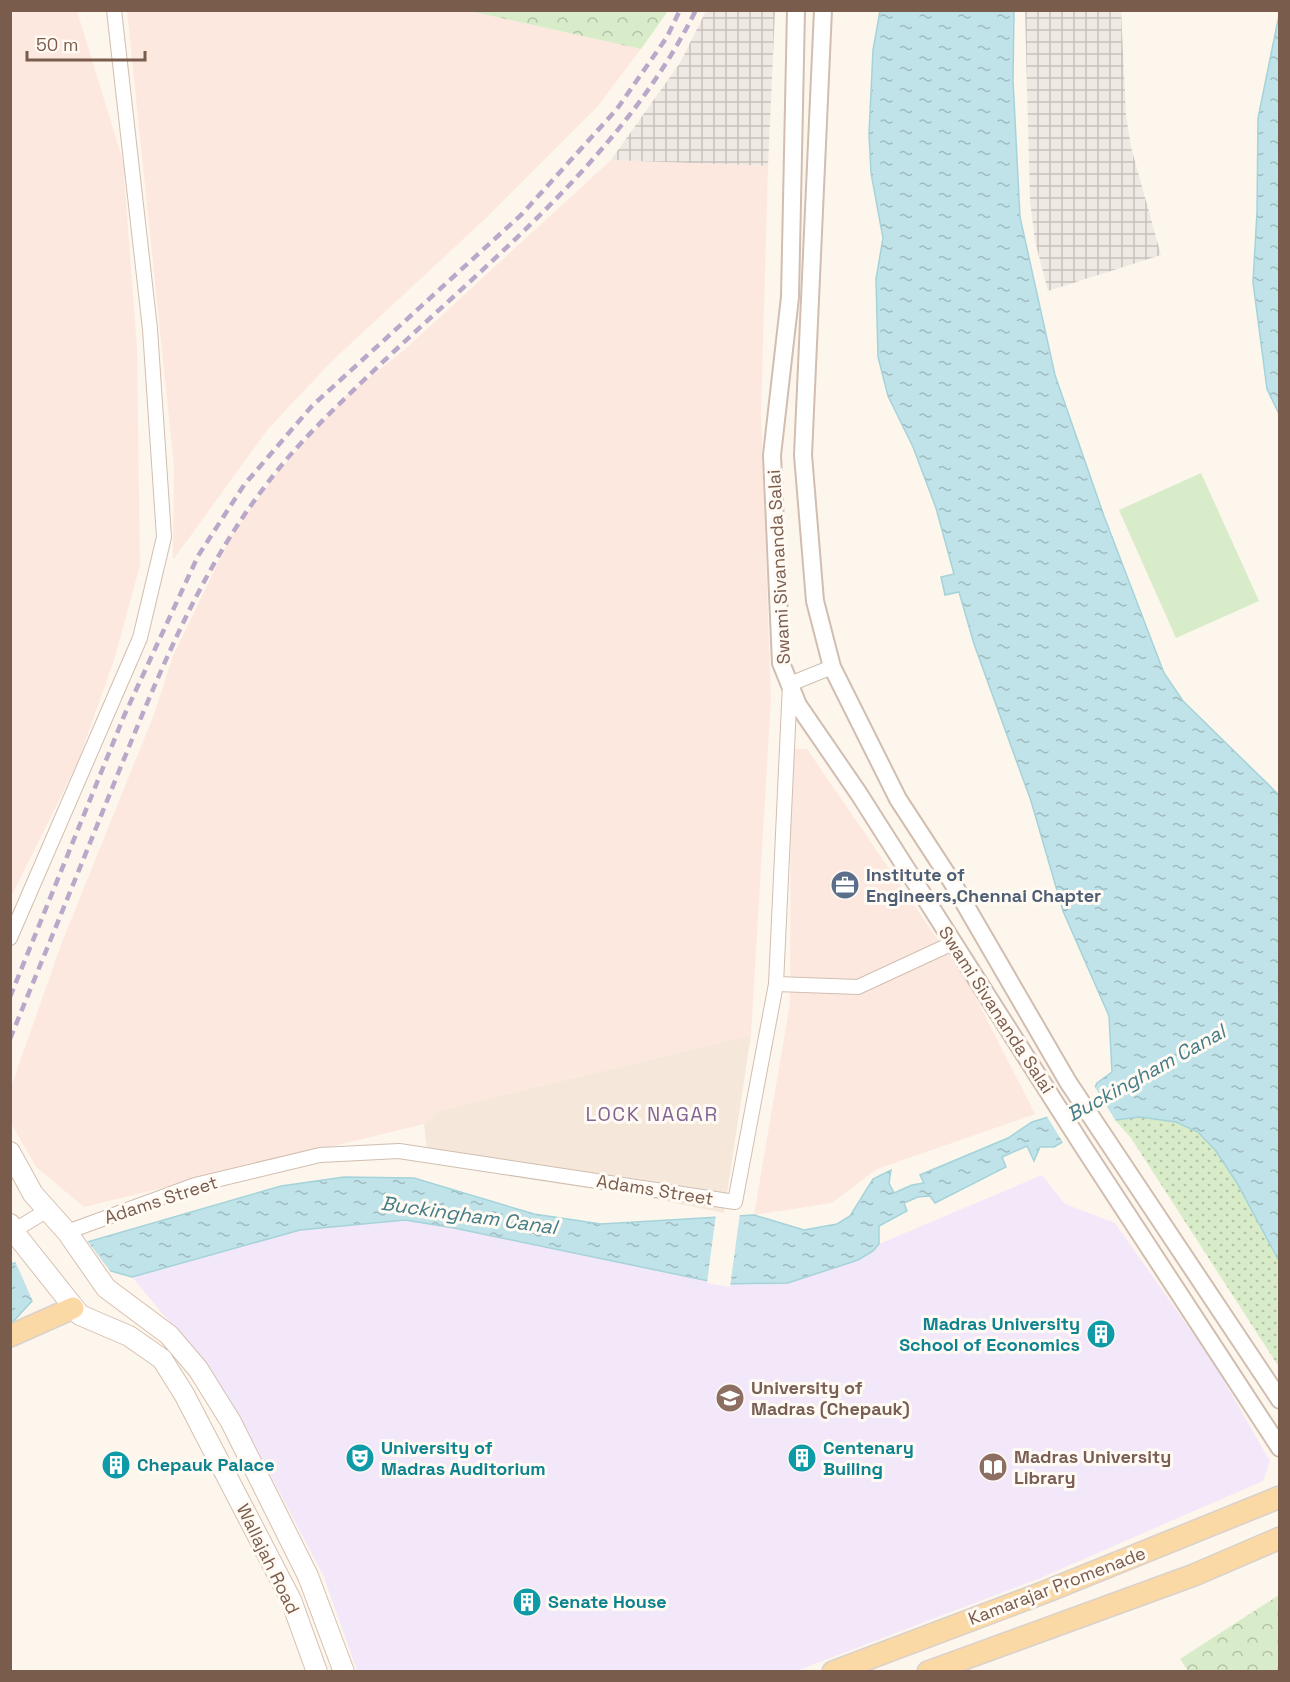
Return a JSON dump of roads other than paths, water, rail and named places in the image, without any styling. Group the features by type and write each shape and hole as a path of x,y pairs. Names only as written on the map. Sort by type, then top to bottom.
{"main road":[{"path":"10,1152 33,1194 67,1232"},
{"name":"Wallajah Road","path":"12,1230 70,1304 97,1324 129,1336 162,1359 184,1394 291,1600 317,1671"},
{"name":"Wallajah Road","path":"67,1232 106,1288 169,1335 198,1369 231,1422 308,1576 344,1671"},
{"path":"10,1336 70,1304"},
{"name":"Kamarajar Promenade","path":"833,1671 1045,1592 1280,1497"},
{"name":"Kamarajar Promenade","path":"928,1671 1194,1575 1280,1538"}],"street":[{"path":"10,938 140,638 165,537 150,329 114,10"},
{"name":"Swami Sivananda Salai","path":"796,10 790,297 772,456 781,663 798,705 859,794 1082,1145 1280,1448"},
{"name":"Swami Sivananda Salai","path":"823,10 802,455 815,601 832,667 898,799 952,882 1068,1082 1280,1400"},
{"path":"795,37 821,41"},
{"path":"790,684 832,667"},
{"name":"Adams Street","path":"67,1232 195,1185 320,1155 399,1151 735,1202 776,984 790,684"},
{"path":"776,984 858,987 953,943"},
{"path":"12,1230 46,1210"}],"water":[{"name":"Buckingham Canal","path":"880,11 1014,11 1013,80 1020,217 1055,375 1104,516 1164,673 1183,701 1279,795 1279,1261 1237,1183 1216,1151 1198,1132 1176,1122 1140,1117 1115,1120 1078,1133 1054,1147 1040,1147 1034,1161 1027,1146 1002,1157 1006,1167 935,1203 930,1196 918,1197 904,1203 907,1211 879,1226 879,1244 873,1251 858,1260 788,1283 723,1284 454,1228 405,1220 300,1230 132,1277 111,1271 32,1301 11,1324 11,1264 281,1186 344,1177 414,1178 534,1214 601,1224 754,1215 804,1230 837,1224 850,1216 873,1179 891,1170 889,1183 894,1193 912,1185 924,1183 920,1175 1008,1138 1032,1122 1065,1112 1092,1094 1097,1083 1112,1072 1109,1016 1063,911 1031,801 974,644 959,592 945,595 941,577 954,574 936,508 913,447 888,396 878,357 876,279 883,238 871,173 869,134 873,50"},
{"path":"1279,15 1279,414 1267,389 1253,282 1257,212 1258,118"}],"railway":[{"path":"10,997 124,716 198,556 244,485 312,406 522,214 617,109 667,37 680,10"},
{"path":"10,1039 165,662 200,588 242,518 277,471 313,430 502,252 590,163 629,115 665,64 696,10"}],"place":[{"name":"Institute of Engineers,Chennai Chapter","path":"845,885"},
{"name":"Madras University School of Economics","path":"1101,1334"},
{"name":"University of Madras (Chepauk)","path":"730,1398"},
{"name":"University of Madras Auditorium","path":"360,1458"},
{"name":"Centenary Builing","path":"802,1458"},
{"name":"Chepauk Palace","path":"116,1465"},
{"name":"Madras University Library","path":"993,1467"},
{"name":"Senate House","path":"527,1602"}],"district":[{"name":"LOCK NAGAR","path":"652,1114"}]}
